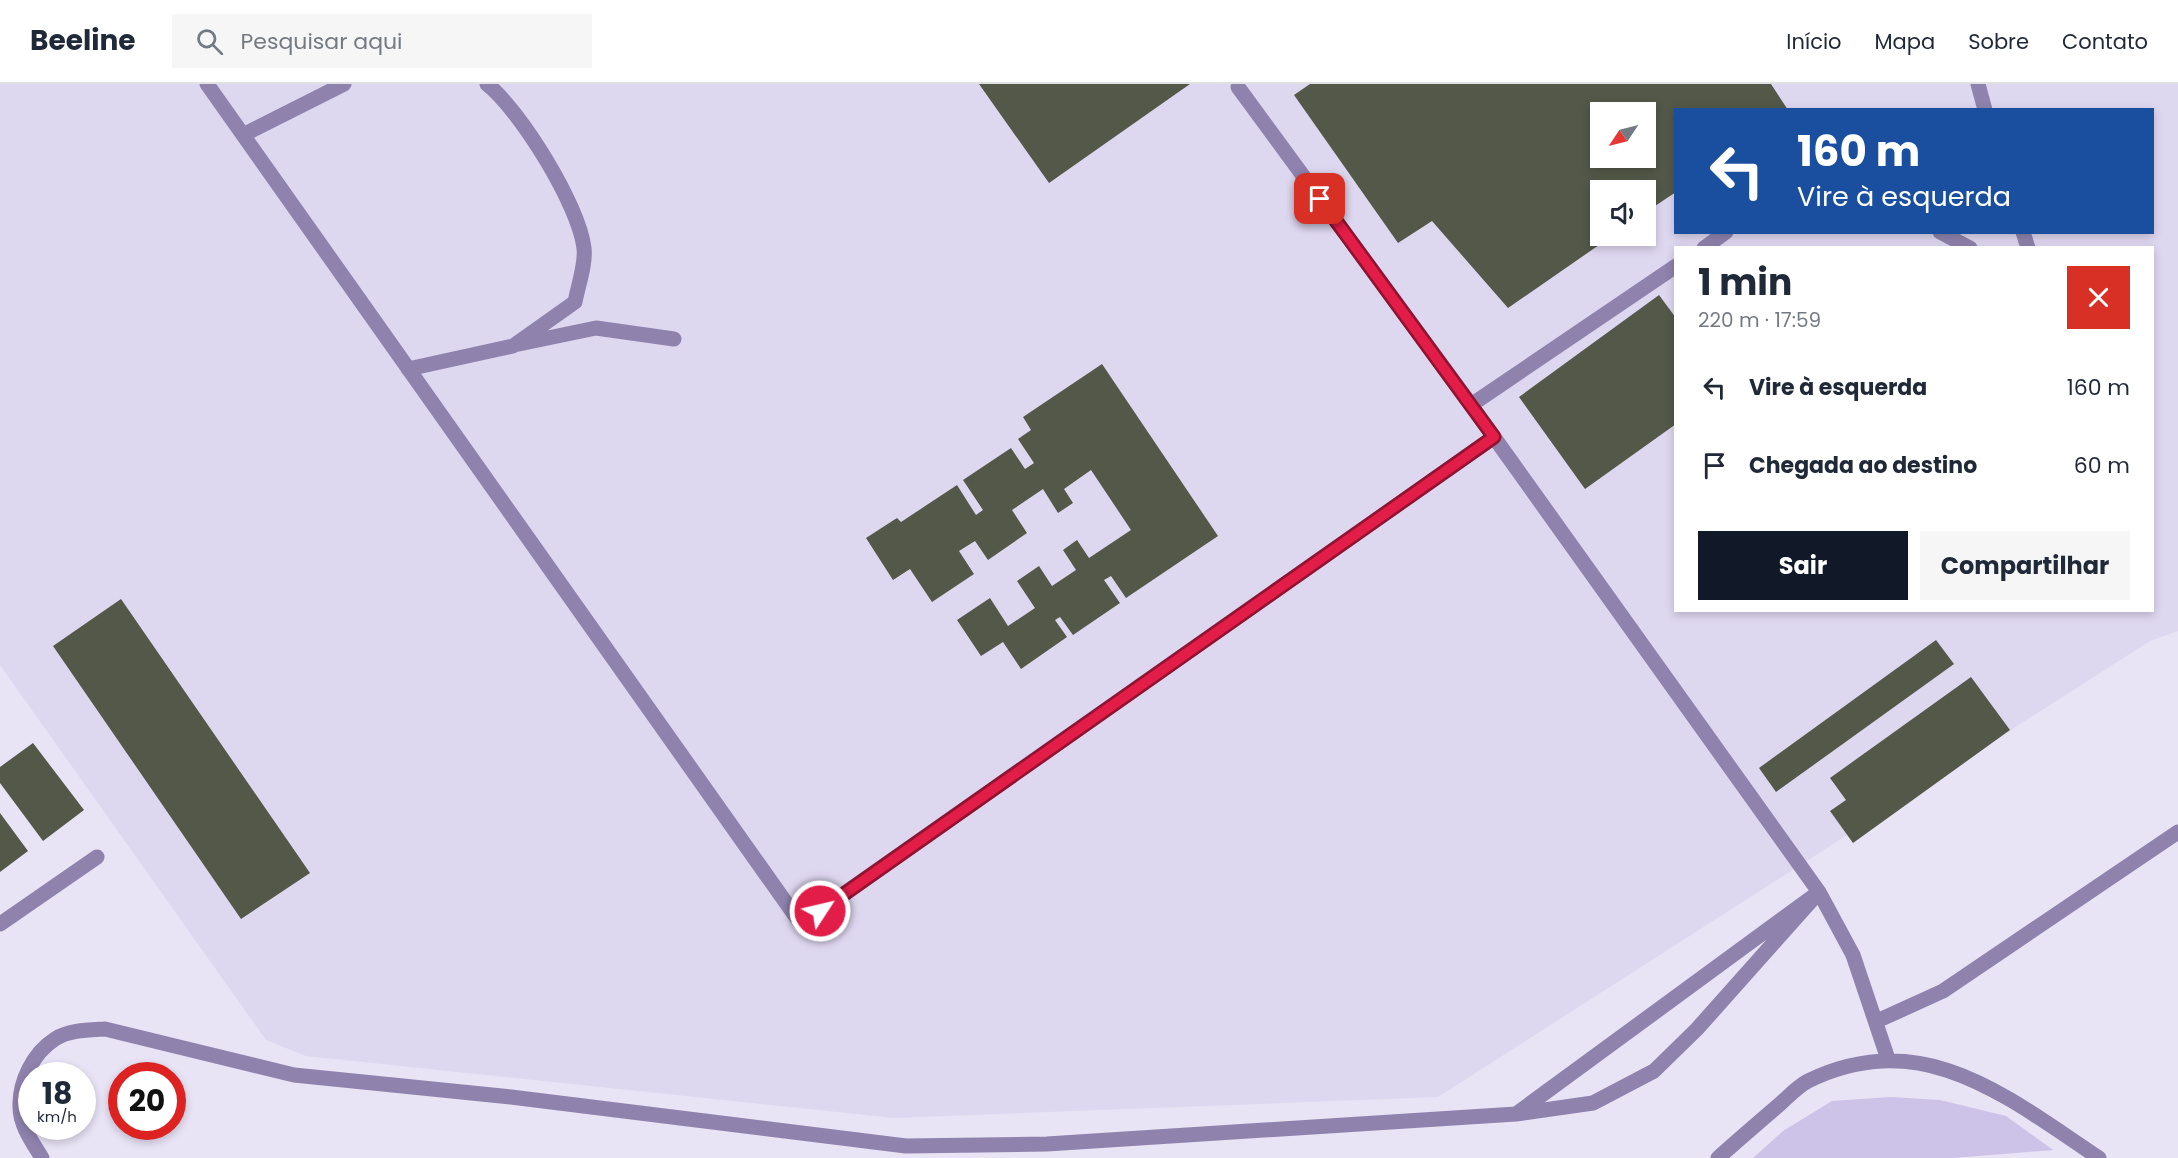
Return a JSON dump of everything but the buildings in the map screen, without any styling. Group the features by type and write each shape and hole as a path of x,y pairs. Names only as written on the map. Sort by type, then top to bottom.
{"street":[{"path":"207,84 801,924 1494,437"},
{"path":"243,135 344,84"},
{"path":"487,84 501,95 562,184 584,248 575,302 513,346"},
{"path":"1978,84 1984,108"},
{"path":"1238,87 1471,405 1819,892 1853,955 1888,1059"},
{"path":"1707,246 1723,234"},
{"path":"1944,234 1966,246"},
{"path":"1471,405 1674,268"},
{"path":"408,369 596,328 674,339"},
{"path":"1877,1021 1943,991 2178,832"},
{"path":"0,924 97,857"},
{"path":"1516,1114 1819,892"},
{"path":"42,1158 27,1133 20,1108 23,1079 34,1060 55,1039 81,1030 105,1029 294,1075 511,1097 906,1146 1047,1144 1516,1114 1593,1103 1654,1071 1697,1029 1819,892"},
{"path":"1718,1158 1806,1081 1853,1065 1888,1059 1952,1070 1971,1078 1999,1092 2099,1158"}],"shaded area":[{"path":"0,84 2178,84 2178,631 2150,641 1438,1097 894,1118 306,1056 266,1040 0,665"},
{"path":"1891,1097 1940,1100 2006,1116 2053,1150 1953,1158 1753,1158 1783,1131 1832,1101"}],"route":[{"path":"820,911 1494,437 1320,199"}]}
